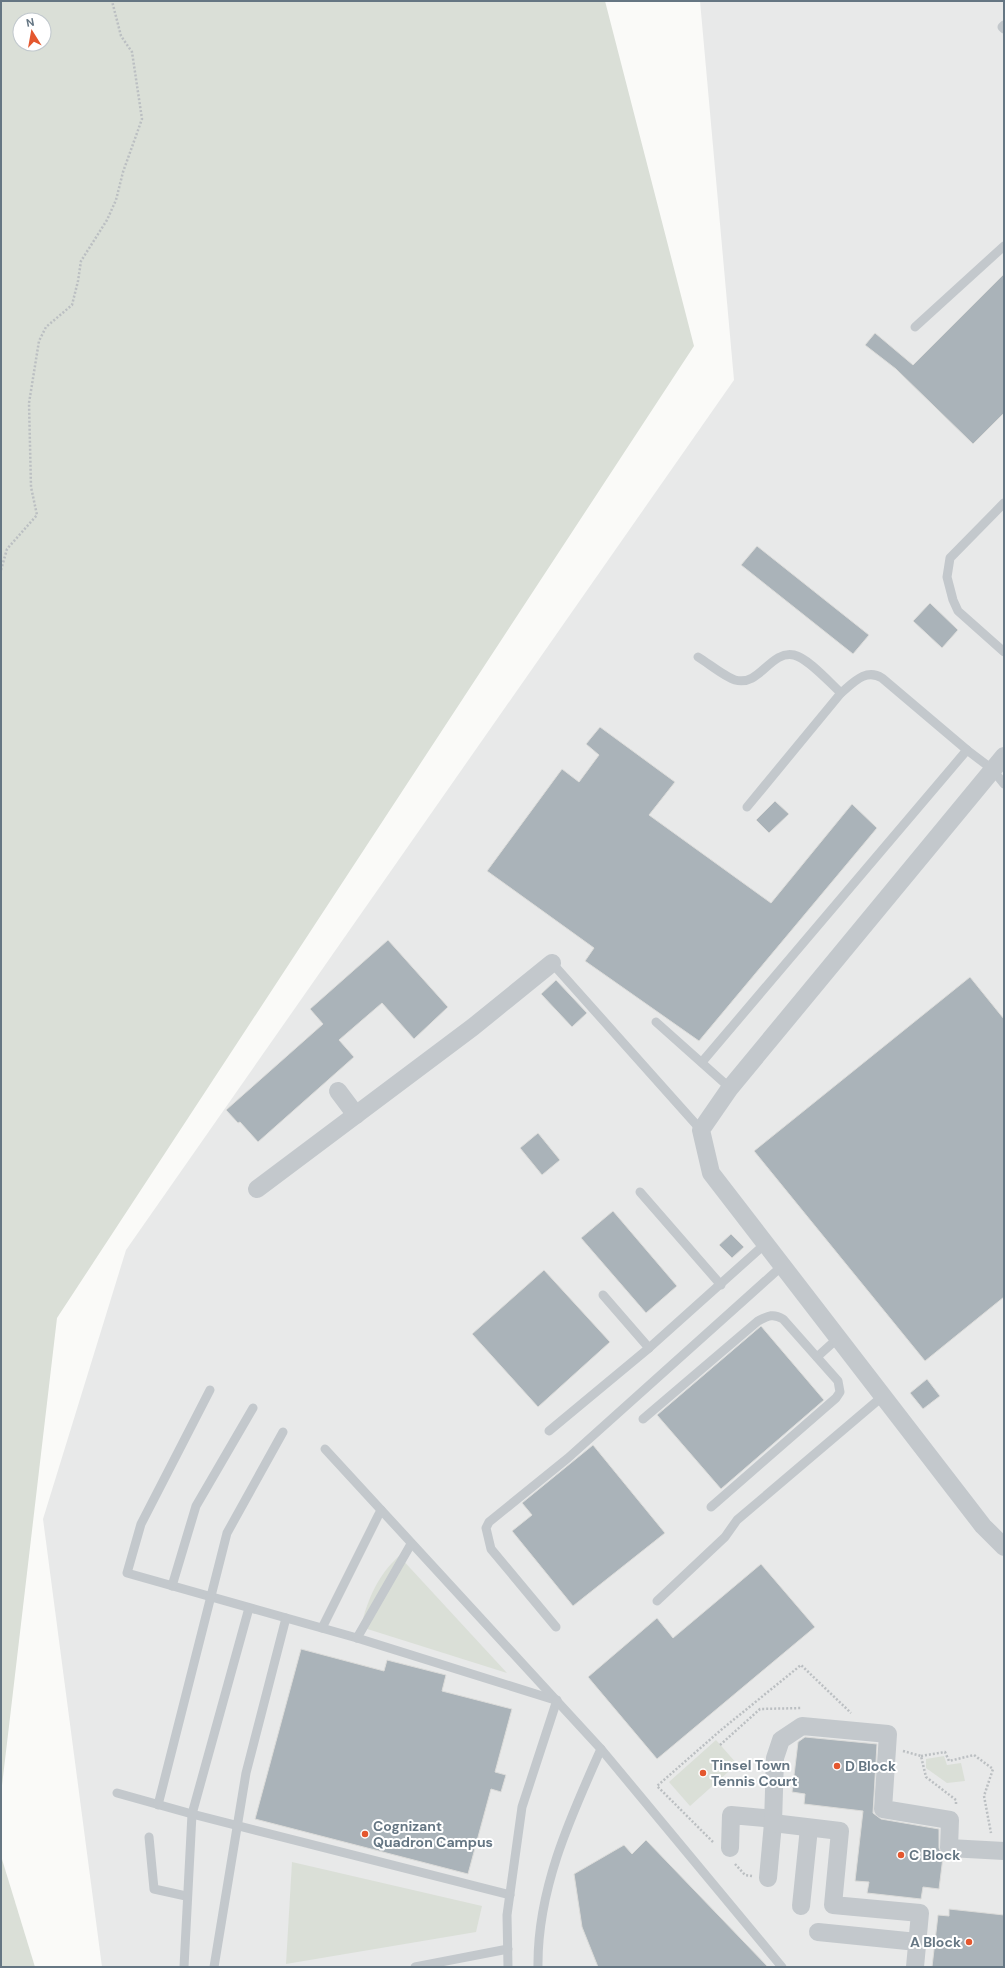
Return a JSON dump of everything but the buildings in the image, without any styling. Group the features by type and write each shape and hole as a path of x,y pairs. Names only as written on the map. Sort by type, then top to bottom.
{"street":[{"path":"998,763 730,1088 701,1130 711,1173 983,1526 1004,1547"},
{"path":"257,1189 473,1027 552,963"},
{"path":"338,1091 356,1115"},
{"path":"768,1878 774,1821 775,1758 781,1740 802,1726 888,1734 883,1809 950,1820 949,1848 1004,1851"},
{"path":"727,1853 731,1814 809,1828 840,1831 833,1905 920,1913 915,1967"},
{"path":"801,1906 809,1828"},
{"path":"818,1932 917,1942"}],"lane":[{"path":"1004,26 1002,27 1004,29"},
{"path":"915,327 1004,246"},
{"path":"1004,503 950,558 947,577 953,600 958,611 1004,652"},
{"path":"698,657 734,680 743,681 750,679 761,672 778,657 786,654 795,655 804,659 841,693"},
{"path":"747,807 841,693 857,679 870,674 876,674 967,750 998,763 1004,784"},
{"path":"702,1062 967,750"},
{"path":"552,963 701,1130"},
{"path":"656,1022 730,1088"},
{"path":"640,1192 721,1285"},
{"path":"549,1431 649,1348 765,1244"},
{"path":"556,1627 491,1549 486,1528 490,1522 568,1458 782,1266"},
{"path":"603,1295 649,1348"},
{"path":"643,1419 758,1321 770,1315 783,1319 817,1357 840,1386 840,1392 836,1398 711,1507"},
{"path":"817,1357 838,1338"},
{"path":"210,1390 141,1524 127,1573 357,1638 557,1700"},
{"path":"657,1600 725,1537 737,1520 883,1396"},
{"path":"172,1586 196,1506 253,1408"},
{"path":"158,1805 227,1533 283,1432"},
{"path":"325,1449 601,1749 782,1967"},
{"path":"322,1628 381,1510"},
{"path":"357,1638 412,1544"},
{"path":"184,1967 186,1896 192,1814 249,1608"},
{"path":"214,1967 246,1773 286,1618"},
{"path":"508,1967 507,1915 522,1807 557,1700"},
{"path":"538,1967 541,1915 567,1823 601,1749"},
{"path":"117,1793 192,1814 510,1895"},
{"path":"149,1837 154,1889 186,1896"},
{"path":"415,1967 508,1949"}],"path":[{"path":"1,570 7,549 37,515 31,487 29,403 40,341 46,327 72,305 81,261 106,220 116,200 123,172 142,119 132,52 121,36 112,1"},
{"path":"768,1878 745,1875 727,1853 657,1786 721,1730 801,1665 856,1717"},
{"path":"887,1747 921,1756 945,1752 949,1761 974,1755 993,1769 984,1796 992,1837"},
{"path":"921,1756 926,1777 956,1800 956,1812"}],"shaded area":[{"path":"1,1 605,1 694,346 57,1318 1,1794"},
{"path":"700,1 1004,1 1004,1967 102,1967 43,1519 126,1250 734,380"},
{"path":"399,1556 507,1673 361,1627 374,1588 385,1571"},
{"name":"Tinsel Town Tennis Court","path":"716,1740 737,1764 690,1806 669,1782"},
{"path":"944,1756 947,1765 961,1763 965,1781 947,1783 926,1768 926,1759"},
{"path":"1,1856 35,1967 1,1967"},
{"path":"292,1862 482,1906 476,1932 286,1964"}],"place":[{"name":"D Block","path":"837,1766"},
{"name":"Tinsel Town Tennis Court","path":"703,1773"},
{"name":"Cognizant Quadron Campus","path":"365,1834"},
{"name":"C Block","path":"901,1855"},
{"name":"A Block","path":"969,1942"}]}
